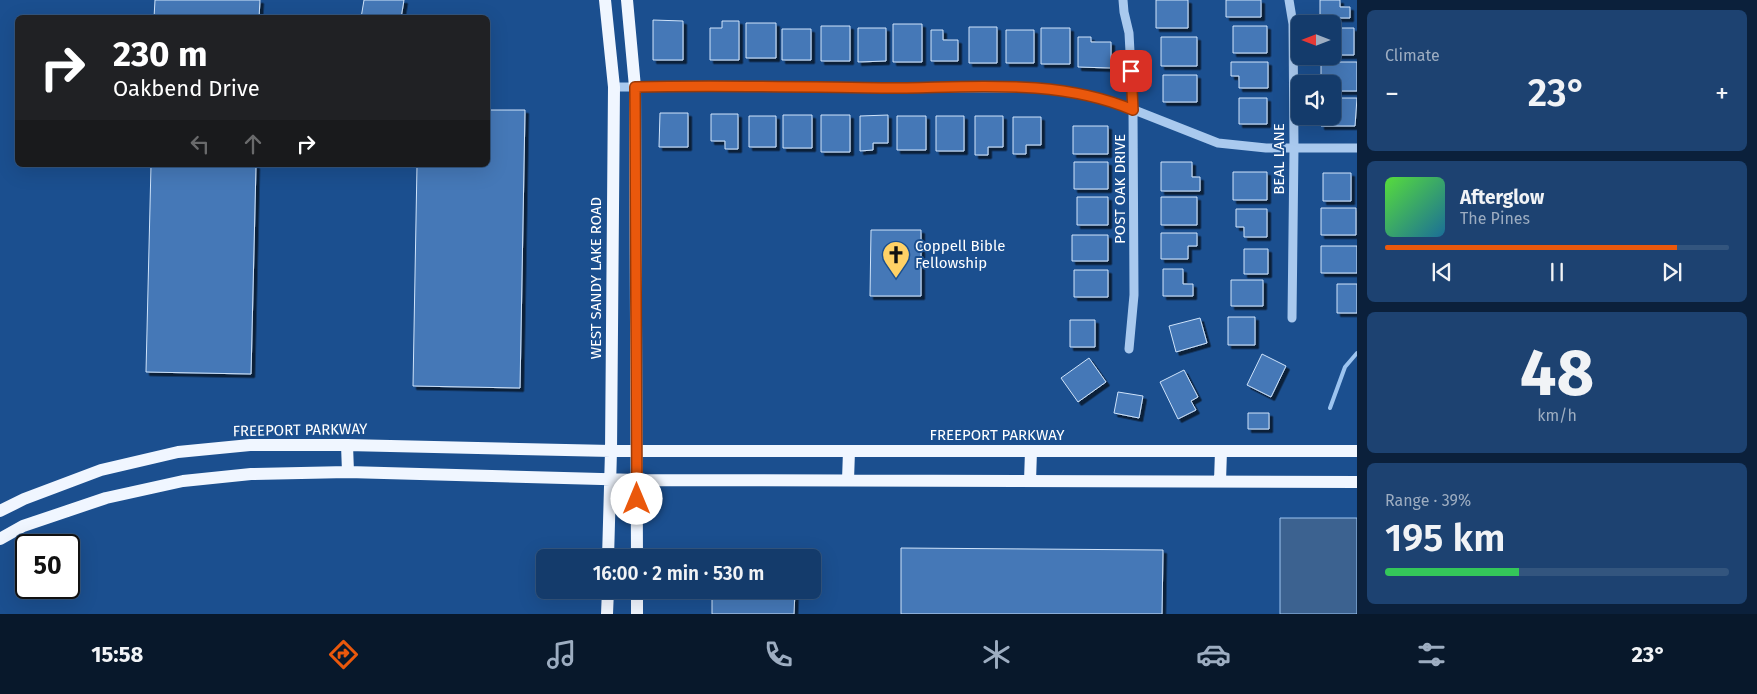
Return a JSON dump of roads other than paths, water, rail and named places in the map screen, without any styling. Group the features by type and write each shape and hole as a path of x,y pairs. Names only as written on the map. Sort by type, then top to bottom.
{"main road":[{"name":"WEST SANDY LAKE ROAD","path":"605,0 614,87 612,451 608,549"},
{"path":"627,0 635,87 637,549"},
{"name":"FREEPORT PARKWAY","path":"0,511 24,499 101,470 178,452 250,445 348,445 612,451 1357,451"},
{"path":"348,445 348,472"},
{"path":"848,480 849,451"},
{"path":"1030,481 1031,451"},
{"path":"1220,482 1221,451"},
{"path":"0,539 23,526 106,498 182,481 251,474 348,472 638,480 1357,482"},
{"path":"607,614 608,599"},
{"path":"637,599 637,614"}],"street":[{"name":"POST OAK DRIVE","path":"1123,0 1124,12 1130,33 1133,110 1134,296 1129,349"},
{"name":"BEAL LANE","path":"1289,0 1293,24 1292,318"},
{"path":"614,87 1013,87 1084,94 1114,102 1218,143 1266,148 1357,148"}],"water":[{"path":"1280,518 1357,518 1357,614 1280,614"}],"waterway":[{"path":"1330,408 1345,367 1357,353"}],"place":[{"name":"Coppell Bible Fellowship","path":"896,279"}]}
